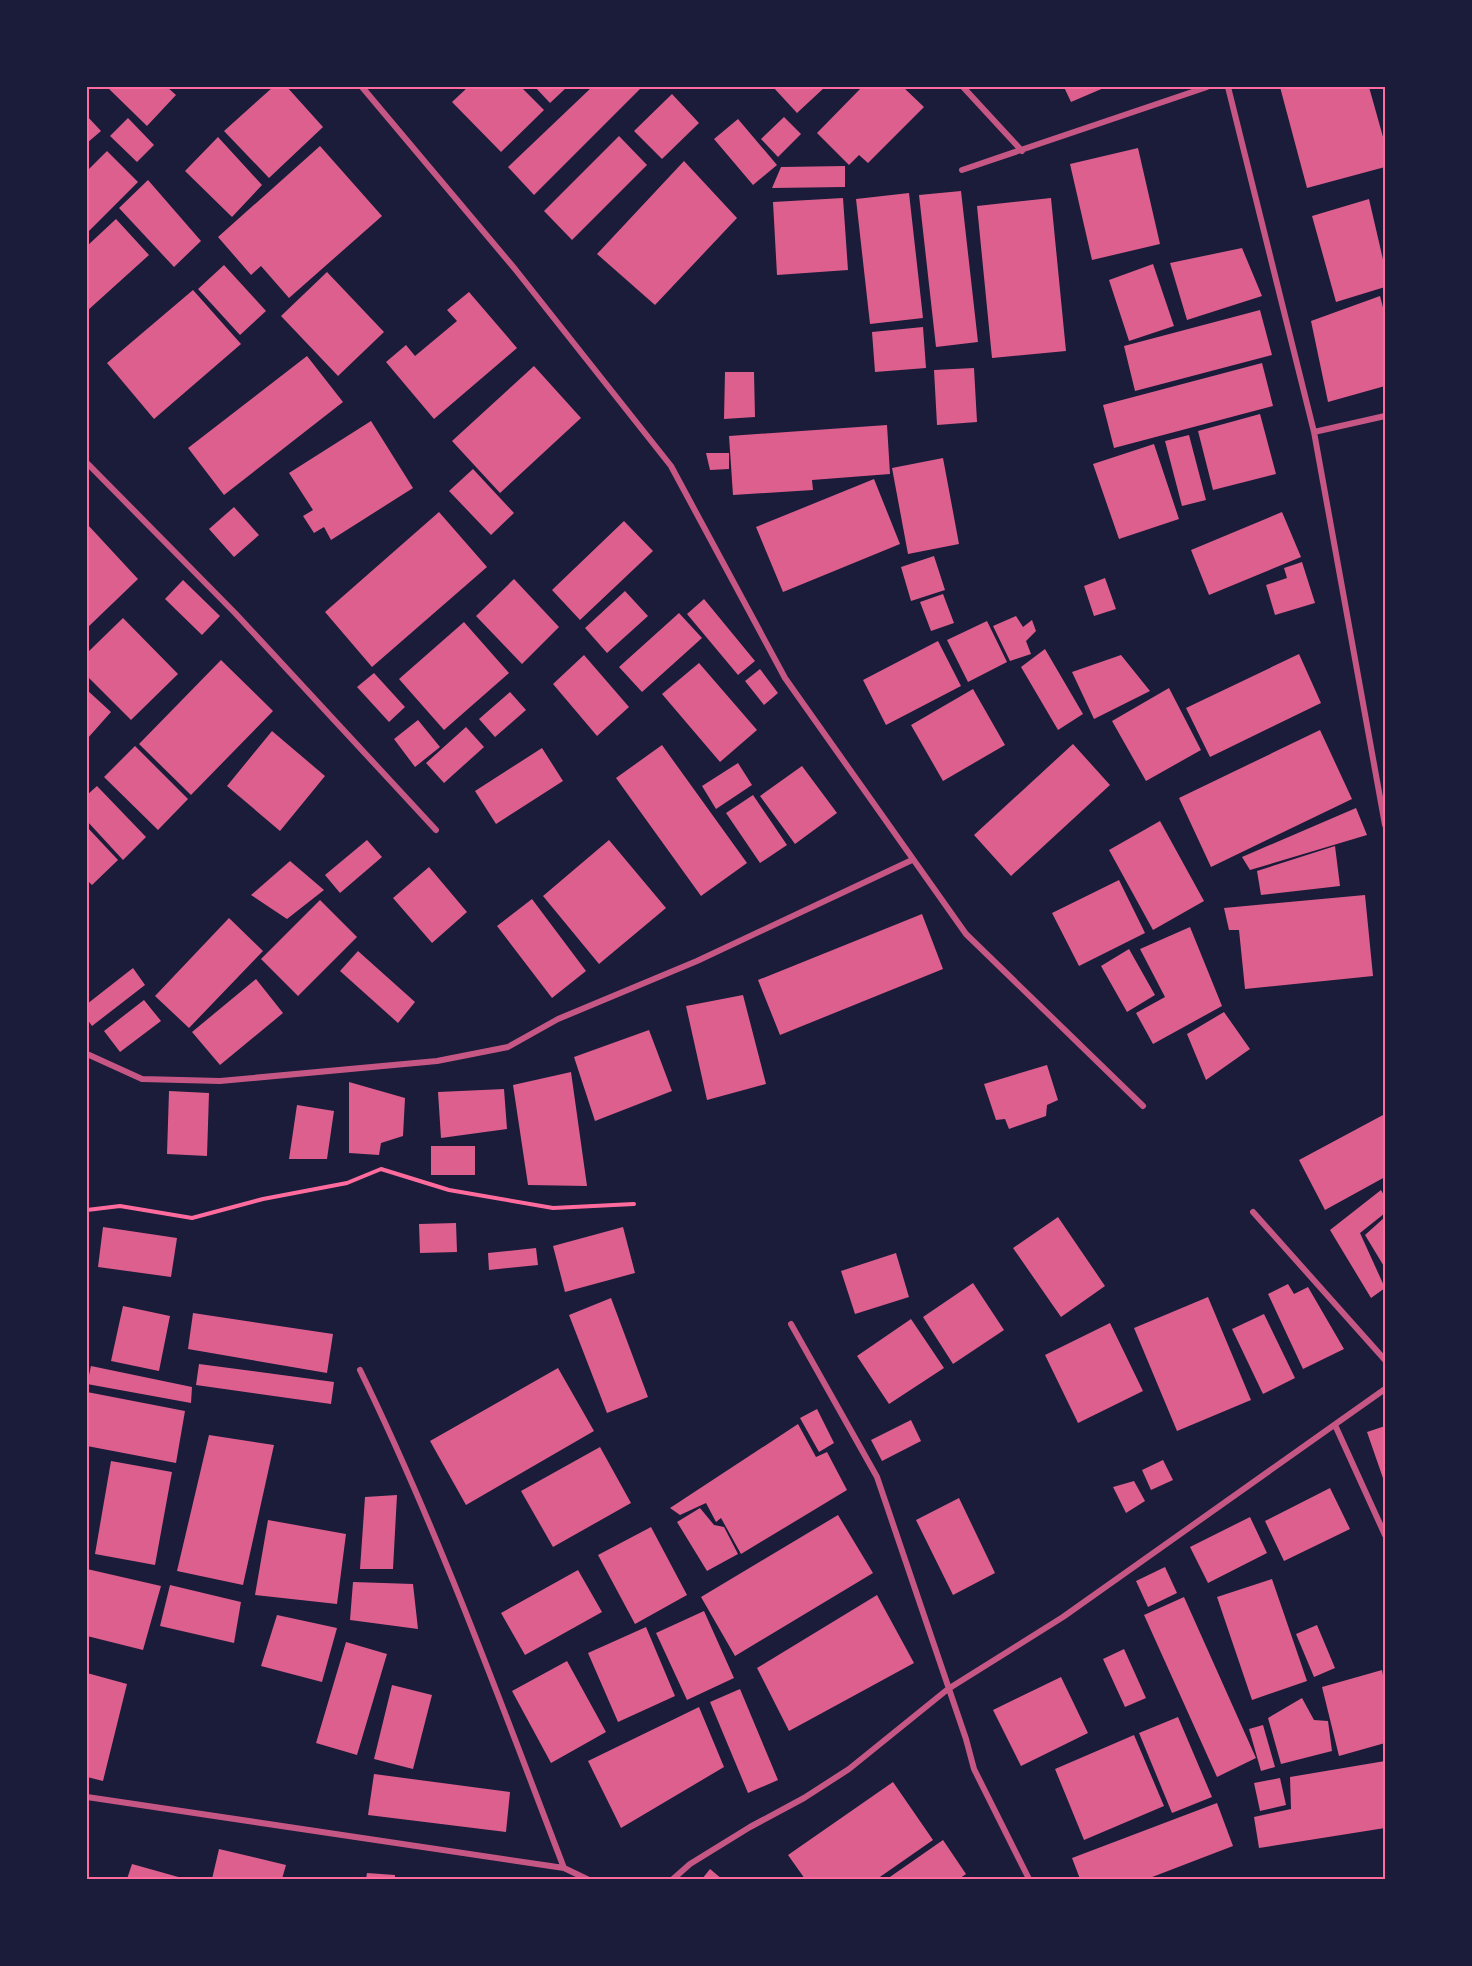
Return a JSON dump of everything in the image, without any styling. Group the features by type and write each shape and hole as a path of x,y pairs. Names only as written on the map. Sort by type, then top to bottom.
{"street":[{"path":"362,87 515,268 671,466 785,678 966,934 1143,1106"},
{"path":"963,87 1022,150"},
{"path":"962,170 1207,87"},
{"path":"1228,87 1314,432 1385,825"},
{"path":"1314,432 1385,416"},
{"path":"87,463 235,613 436,830"},
{"path":"87,1054 142,1079 220,1081 437,1061 508,1047 558,1020 697,961 912,860"},
{"path":"1253,1212 1385,1360"},
{"path":"791,1324 877,1477 966,1739 974,1769 1029,1879"},
{"path":"360,1370 382,1415 467,1617 564,1868"},
{"path":"673,1879 690,1864 750,1827 804,1798 849,1769 948,1689 1063,1617 1385,1389"},
{"path":"1335,1425 1385,1535"},
{"path":"87,1797 564,1868 586,1879"}],"path":[{"path":"87,1210 120,1206 192,1218 263,1199 347,1183 381,1170 449,1190 553,1208 634,1204"}],"building":[{"path":"107,87 167,87 176,95 147,126"},
{"path":"273,87 287,87 323,127 269,178 224,131"},
{"path":"468,87 521,87 544,110 501,152 452,102"},
{"path":"535,87 567,87 550,103"},
{"path":"592,87 642,87 534,195 508,167"},
{"path":"773,87 825,87 797,113"},
{"path":"862,87 903,87 924,107 868,163 859,155 849,165 817,133"},
{"path":"1064,87 1106,87 1071,102"},
{"path":"1280,87 1369,87 1385,144 1385,167 1307,188"},
{"path":"672,94 699,123 662,159 634,131"},
{"path":"87,116 101,131 87,143"},
{"path":"784,117 801,134 778,157 761,139"},
{"path":"128,118 154,145 137,162 110,136"},
{"path":"738,119 777,165 753,185 714,139"},
{"path":"619,136 647,165 572,240 544,211"},
{"path":"218,137 262,185 232,217 185,171"},
{"path":"320,146 382,216 289,298 261,266 251,275 218,237"},
{"path":"1138,148 1160,244 1092,260 1070,164"},
{"path":"107,151 138,182 87,233 87,171"},
{"path":"684,161 737,218 655,305 597,254"},
{"path":"845,166 845,187 772,188 781,167"},
{"path":"148,180 201,241 174,267 119,208"},
{"path":"961,191 978,342 936,347 919,195"},
{"path":"909,193 923,318 870,324 856,199"},
{"path":"843,198 848,270 777,275 773,202"},
{"path":"1051,198 1066,351 992,358 977,206"},
{"path":"1369,199 1385,268 1385,287 1336,302 1312,216"},
{"path":"116,219 149,255 87,311 87,246"},
{"path":"1242,248 1262,296 1187,320 1170,263"},
{"path":"1153,264 1174,326 1129,341 1109,280"},
{"path":"224,265 266,311 240,335 198,289"},
{"path":"327,272 384,332 338,376 281,316"},
{"path":"193,290 241,344 154,419 107,363"},
{"path":"469,292 517,348 434,419 386,362 406,345 415,356 457,321 447,310"},
{"path":"1380,296 1385,315 1385,386 1328,402 1311,321"},
{"path":"1260,310 1272,355 1135,391 1124,346"},
{"path":"923,327 926,368 875,372 872,332"},
{"path":"307,356 343,402 224,495 188,448"},
{"path":"1262,363 1273,406 1114,448 1103,405"},
{"path":"534,366 581,418 500,493 452,441"},
{"path":"974,368 977,422 937,425 934,370"},
{"path":"725,372 754,372 755,417 724,419"},
{"path":"1260,414 1276,474 1213,490 1198,431"},
{"path":"371,421 413,488 331,540 324,527 314,533 303,516 313,510 289,473"},
{"path":"887,425 890,474 812,480 813,490 733,495 729,436"},
{"path":"1189,435 1206,500 1182,506 1165,441"},
{"path":"1154,444 1179,519 1119,539 1093,464"},
{"path":"706,453 729,453 729,469 710,470"},
{"path":"943,458 959,544 908,554 892,468"},
{"path":"473,469 514,513 491,535 449,491"},
{"path":"874,479 900,544 783,592 756,527"},
{"path":"234,507 259,535 234,557 209,529"},
{"path":"439,512 487,567 372,667 325,612"},
{"path":"1282,512 1301,557 1209,595 1191,550"},
{"path":"624,521 653,551 580,620 552,590"},
{"path":"88,525 138,579 87,628 87,527"},
{"path":"934,556 945,590 911,601 901,567"},
{"path":"1302,562 1315,603 1275,615 1266,585 1287,578 1284,568"},
{"path":"1105,578 1116,609 1094,616 1084,586"},
{"path":"514,579 559,627 522,664 476,616"},
{"path":"183,580 220,616 202,635 165,599"},
{"path":"625,591 648,616 607,653 585,628"},
{"path":"943,594 954,623 931,631 920,602"},
{"path":"704,599 755,661 738,675 687,614"},
{"path":"679,613 702,638 642,692 619,667"},
{"path":"1016,616 1023,627 1032,620 1036,631 1026,641 1031,654 1010,661 993,626"},
{"path":"123,618 178,674 131,720 87,676 87,653"},
{"path":"987,621 1007,662 968,682 947,640"},
{"path":"464,622 509,673 444,730 399,679"},
{"path":"938,641 961,686 886,725 863,680"},
{"path":"1045,649 1083,714 1058,730 1021,667"},
{"path":"1299,654 1321,703 1210,757 1186,708"},
{"path":"584,655 629,707 597,736 553,684"},
{"path":"1121,655 1150,691 1094,719 1072,672"},
{"path":"221,660 273,711 191,795 139,744"},
{"path":"699,663 757,730 720,762 662,694"},
{"path":"760,669 778,693 764,705 745,681"},
{"path":"374,673 405,707 389,722 357,687"},
{"path":"1169,688 1201,750 1146,781 1112,721"},
{"path":"973,689 1005,745 943,781 911,725"},
{"path":"87,690 111,712 87,739"},
{"path":"510,692 526,710 495,737 479,719"},
{"path":"418,720 440,747 415,767 394,739"},
{"path":"466,727 484,747 444,783 426,763"},
{"path":"1320,730 1352,799 1211,867 1179,798"},
{"path":"272,731 325,776 280,831 227,786"},
{"path":"1073,744 1110,785 1011,876 974,835"},
{"path":"662,745 747,863 701,896 616,778"},
{"path":"135,746 188,799 158,830 104,777"},
{"path":"542,748 563,781 496,824 475,791"},
{"path":"738,763 752,785 716,809 702,786"},
{"path":"802,766 837,813 795,844 760,796"},
{"path":"97,786 146,837 123,860 87,821 87,795"},
{"path":"753,795 787,845 760,863 726,813"},
{"path":"1356,808 1367,835 1250,870 1242,857"},
{"path":"1160,821 1204,901 1153,930 1109,850"},
{"path":"87,827 118,860 92,885 87,880"},
{"path":"367,840 382,857 340,893 325,875"},
{"path":"609,840 666,908 599,964 543,896"},
{"path":"1335,846 1340,886 1261,895 1257,871"},
{"path":"290,861 324,890 287,919 251,895"},
{"path":"429,867 467,912 432,943 393,898"},
{"path":"1119,880 1145,933 1079,966 1052,913"},
{"path":"1365,895 1373,976 1245,989 1239,930 1229,930 1224,908"},
{"path":"532,899 586,971 552,998 497,926"},
{"path":"320,900 357,937 298,996 261,959"},
{"path":"922,914 943,969 780,1035 758,980"},
{"path":"229,918 263,951 189,1028 155,996"},
{"path":"1190,927 1222,1006 1153,1044 1136,1013 1165,997 1140,949"},
{"path":"1129,949 1155,995 1127,1012 1101,966"},
{"path":"358,951 415,1002 398,1023 340,971"},
{"path":"133,968 145,985 92,1026 87,1019 87,1004"},
{"path":"256,979 283,1013 220,1065 192,1032"},
{"path":"743,995 766,1084 707,1100 686,1006"},
{"path":"144,1000 161,1021 120,1052 104,1031"},
{"path":"1224,1012 1250,1049 1206,1080 1187,1034"},
{"path":"649,1030 672,1091 595,1121 574,1057"},
{"path":"1047,1065 1058,1100 1047,1105 1046,1116 1009,1129 1005,1119 996,1120 984,1084"},
{"path":"571,1072 587,1186 528,1185 513,1085"},
{"path":"349,1082 405,1098 403,1136 381,1143 379,1155 349,1153"},
{"path":"504,1089 507,1129 441,1138 438,1092"},
{"path":"169,1091 209,1093 207,1156 167,1154"},
{"path":"297,1105 334,1111 327,1159 289,1159"},
{"path":"1383,1115 1385,1177 1325,1210 1299,1160"},
{"path":"431,1146 475,1146 475,1175 431,1175"},
{"path":"1381,1190 1385,1197 1385,1213 1360,1233 1385,1288 1371,1298 1330,1230"},
{"path":"1058,1217 1105,1286 1061,1317 1013,1248"},
{"path":"1385,1217 1385,1268 1365,1235"},
{"path":"456,1223 457,1252 420,1253 419,1224"},
{"path":"103,1227 177,1238 171,1277 98,1267"},
{"path":"623,1227 635,1273 565,1292 553,1246"},
{"path":"536,1248 538,1265 489,1270 488,1253"},
{"path":"896,1253 909,1297 855,1314 841,1271"},
{"path":"973,1283 1004,1330 953,1364 923,1317"},
{"path":"1288,1284 1294,1294 1308,1287 1344,1349 1303,1369 1268,1294"},
{"path":"1208,1297 1251,1400 1177,1431 1134,1328"},
{"path":"611,1298 648,1397 607,1413 569,1315"},
{"path":"123,1306 170,1316 159,1371 111,1361"},
{"path":"193,1313 333,1334 327,1373 188,1349"},
{"path":"1264,1314 1295,1378 1263,1394 1232,1329"},
{"path":"911,1319 944,1368 889,1404 857,1356"},
{"path":"1110,1323 1143,1391 1078,1423 1045,1355"},
{"path":"199,1364 334,1382 331,1404 196,1385"},
{"path":"91,1366 192,1387 191,1403 87,1384"},
{"path":"558,1368 594,1431 466,1505 430,1441"},
{"path":"87,1392 185,1411 176,1463 87,1446"},
{"path":"817,1409 834,1443 819,1452 800,1418"},
{"path":"911,1420 921,1441 882,1461 871,1440"},
{"path":"798,1424 816,1457 827,1452 847,1490 741,1554 721,1518 716,1522 706,1503 680,1515 670,1508"},
{"path":"1385,1426 1385,1484 1367,1432"},
{"path":"209,1435 274,1445 243,1585 177,1571"},
{"path":"600,1447 631,1503 553,1547 521,1491"},
{"path":"1163,1460 1173,1480 1151,1490 1142,1470"},
{"path":"111,1461 172,1472 155,1565 95,1554"},
{"path":"1134,1481 1145,1501 1126,1513 1113,1487"},
{"path":"1330,1488 1350,1529 1284,1561 1265,1521"},
{"path":"397,1495 393,1569 360,1569 365,1497"},
{"path":"959,1498 995,1573 953,1595 916,1520"},
{"path":"700,1508 714,1525 724,1527 738,1554 707,1571 677,1522"},
{"path":"838,1515 873,1573 735,1656 701,1597"},
{"path":"1250,1517 1267,1553 1208,1583 1190,1547"},
{"path":"268,1520 346,1534 337,1604 255,1595"},
{"path":"651,1527 687,1595 635,1624 598,1555"},
{"path":"1165,1567 1177,1593 1148,1607 1136,1581"},
{"path":"87,1569 161,1586 143,1650 87,1636"},
{"path":"578,1570 602,1612 525,1655 501,1613"},
{"path":"1272,1579 1307,1681 1252,1700 1217,1597"},
{"path":"353,1582 413,1584 418,1629 350,1620"},
{"path":"170,1585 241,1602 234,1643 160,1626"},
{"path":"877,1595 914,1663 789,1731 757,1668"},
{"path":"1184,1597 1256,1758 1217,1777 1144,1615"},
{"path":"704,1611 734,1678 687,1700 656,1633"},
{"path":"277,1615 337,1628 322,1682 261,1666"},
{"path":"1317,1625 1335,1668 1314,1677 1296,1634"},
{"path":"646,1627 675,1696 618,1722 588,1653"},
{"path":"346,1642 387,1654 357,1755 316,1743"},
{"path":"1124,1649 1146,1698 1125,1707 1103,1659"},
{"path":"567,1661 606,1732 551,1763 512,1691"},
{"path":"1382,1670 1385,1686 1385,1743 1339,1756 1322,1687"},
{"path":"87,1673 127,1684 103,1781 87,1777"},
{"path":"1061,1677 1088,1733 1021,1766 993,1710"},
{"path":"392,1685 432,1695 413,1769 374,1759"},
{"path":"740,1689 778,1780 748,1793 710,1702"},
{"path":"1302,1698 1314,1720 1328,1721 1332,1751 1281,1764 1268,1718"},
{"path":"699,1707 724,1767 621,1828 588,1761"},
{"path":"1178,1717 1212,1797 1172,1813 1139,1733"},
{"path":"1263,1725 1275,1767 1261,1771 1249,1729"},
{"path":"1134,1735 1164,1806 1084,1840 1055,1769"},
{"path":"1385,1761 1385,1828 1259,1848 1254,1817 1291,1809 1290,1777"},
{"path":"374,1774 510,1792 506,1832 368,1815"},
{"path":"1280,1778 1286,1805 1260,1811 1254,1783"},
{"path":"893,1782 933,1840 877,1879 805,1879 788,1855"},
{"path":"1217,1803 1233,1846 1147,1879 1080,1879 1072,1858"},
{"path":"943,1840 966,1874 959,1879 887,1879"},
{"path":"219,1849 286,1865 282,1879 212,1879"},
{"path":"132,1864 182,1878 182,1879 127,1879"},
{"path":"710,1869 722,1879 702,1879"},
{"path":"367,1873 395,1875 395,1879 366,1879"}]}
